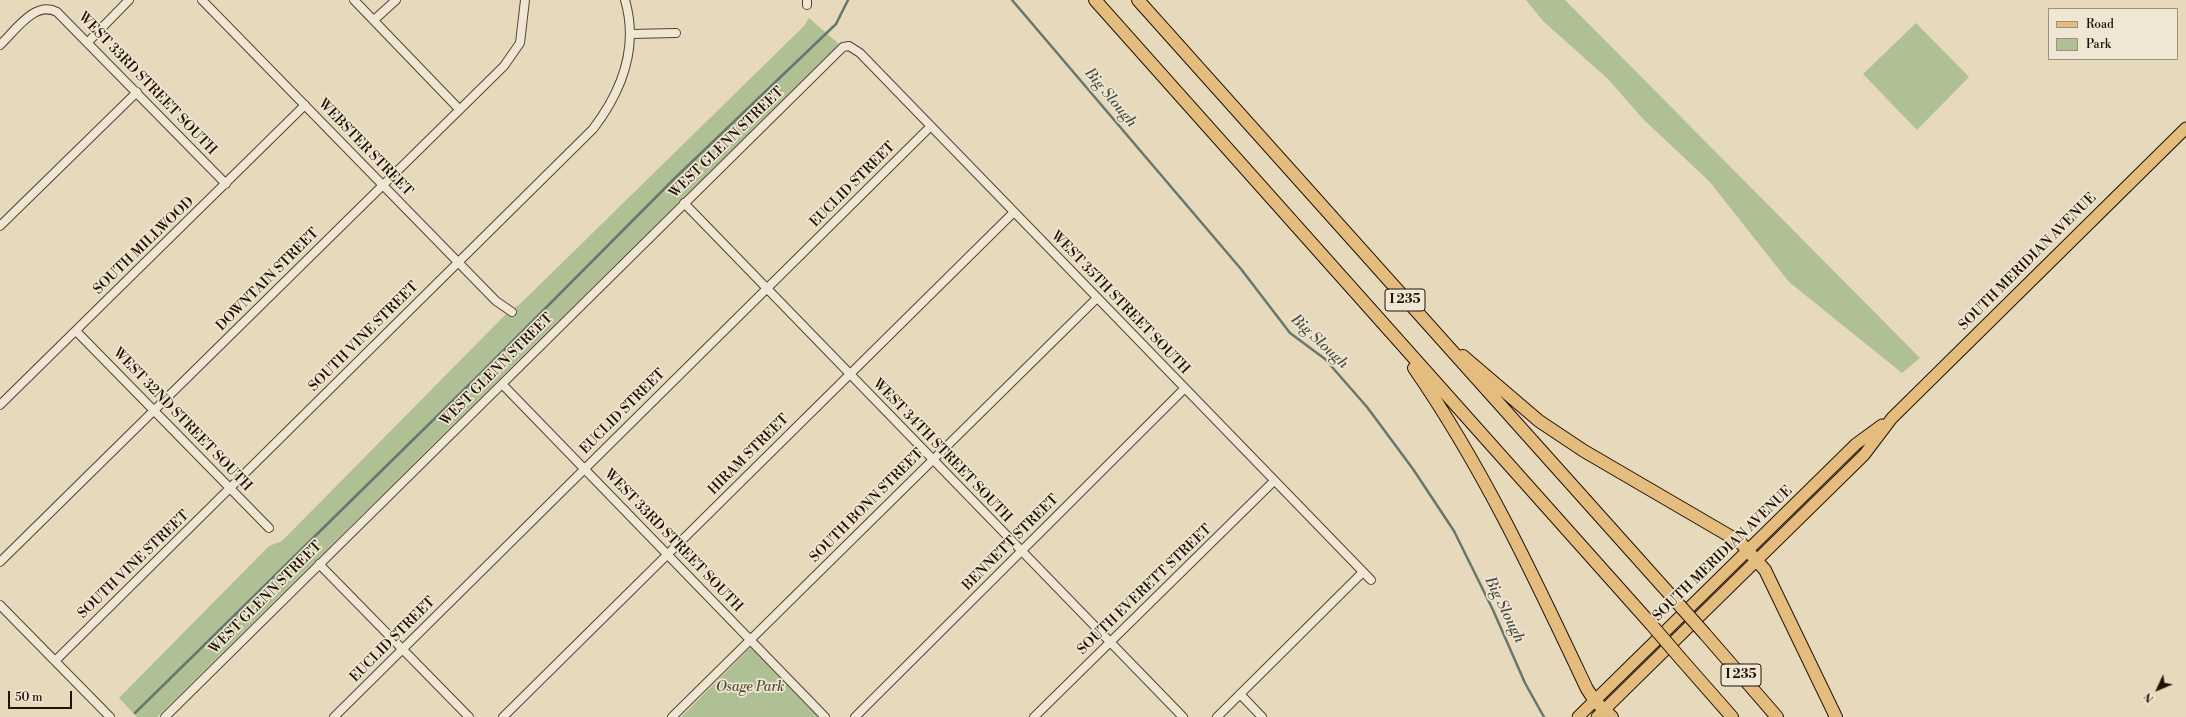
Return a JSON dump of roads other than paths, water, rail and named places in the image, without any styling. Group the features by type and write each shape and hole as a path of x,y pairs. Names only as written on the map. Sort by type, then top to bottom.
{"highway":[{"name":"I 235","path":"1095,0 1732,717"},
{"name":"I 235","path":"1138,0 1427,325 1674,599 1777,717"},
{"path":"1382,322 1444,411 1475,464 1524,557 1587,689 1604,715"},
{"path":"1427,325 1539,420 1584,451 1740,542 1757,560 1768,576 1836,717"}],"main road":[{"name":"SOUTH MERIDIAN AVENUE","path":"1604,715 1757,560 1864,455 1892,418 2186,128"},
{"name":"SOUTH MERIDIAN AVENUE","path":"1578,717 1856,444 1892,418"}],"street":[{"path":"88,42 128,0"},
{"name":"WEBSTER STREET","path":"202,0 496,301 512,312"},
{"path":"354,0 459,109"},
{"path":"374,20 396,0"},
{"name":"DOWNTAIN STREET","path":"0,562 501,69 518,48 520,43 525,0"},
{"name":"SOUTH VINE STREET","path":"55,661 594,129 610,105 622,80 629,59 631,34 625,0"},
{"name":"WEST 33RD STREET SOUTH","path":"0,45 32,14 42,8 57,12 226,184"},
{"path":"631,34 676,33"},
{"name":"WEST 35TH STREET SOUTH","path":"849,46 856,48 1371,580"},
{"name":"WEST GLENN STREET","path":"165,717 684,203 843,48 849,46"},
{"path":"0,226 137,92"},
{"name":"SOUTH MILLWOOD","path":"0,405 305,105"},
{"name":"EUCLID STREET","path":"334,717 930,126"},
{"name":"WEST 34TH STREET SOUTH","path":"684,203 1183,717"},
{"name":"HIRAM STREET","path":"503,717 1014,212"},
{"name":"SOUTH BONN STREET","path":"672,717 1097,298"},
{"name":"WEST 32ND STREET SOUTH","path":"76,330 269,528"},
{"name":"WEST 33RD STREET SOUTH","path":"502,384 825,717"},
{"name":"BENNETT STREET","path":"855,717 1185,388"},
{"name":"SOUTH EVERETT STREET","path":"1034,717 1274,481"},
{"path":"319,564 469,717"},
{"path":"1217,717 1363,572"},
{"path":"0,605 110,717"},
{"path":"1240,694 1262,717"}],"waterway":[{"path":"135,713 483,371 674,179 836,24 848,0"},
{"name":"Big Slough","path":"1012,0 1241,269 1290,333 1325,359 1367,407 1413,469 1454,531 1493,610 1525,683 1544,717"}],"park label":[{"name":"Osage Park","path":"750,688"}]}
